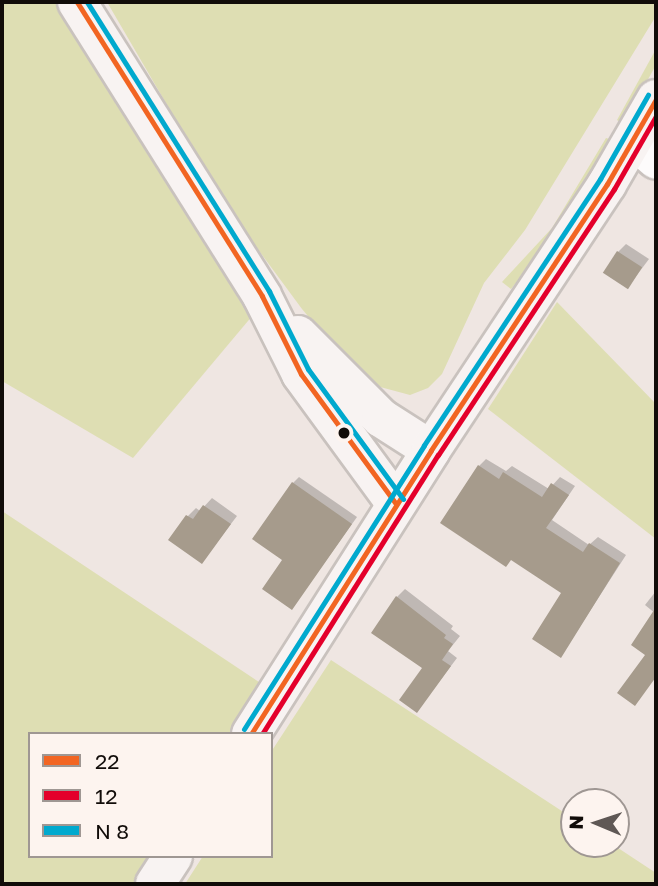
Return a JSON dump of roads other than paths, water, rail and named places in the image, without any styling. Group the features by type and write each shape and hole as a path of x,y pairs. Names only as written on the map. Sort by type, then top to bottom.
{"main road":[{"path":"77,2 262,296 301,374 396,504"},
{"path":"252,732 431,450 516,326 645,150 656,99"},
{"path":"262,296 323,362 381,418 431,450"},
{"path":"155,884 172,858"}]}
